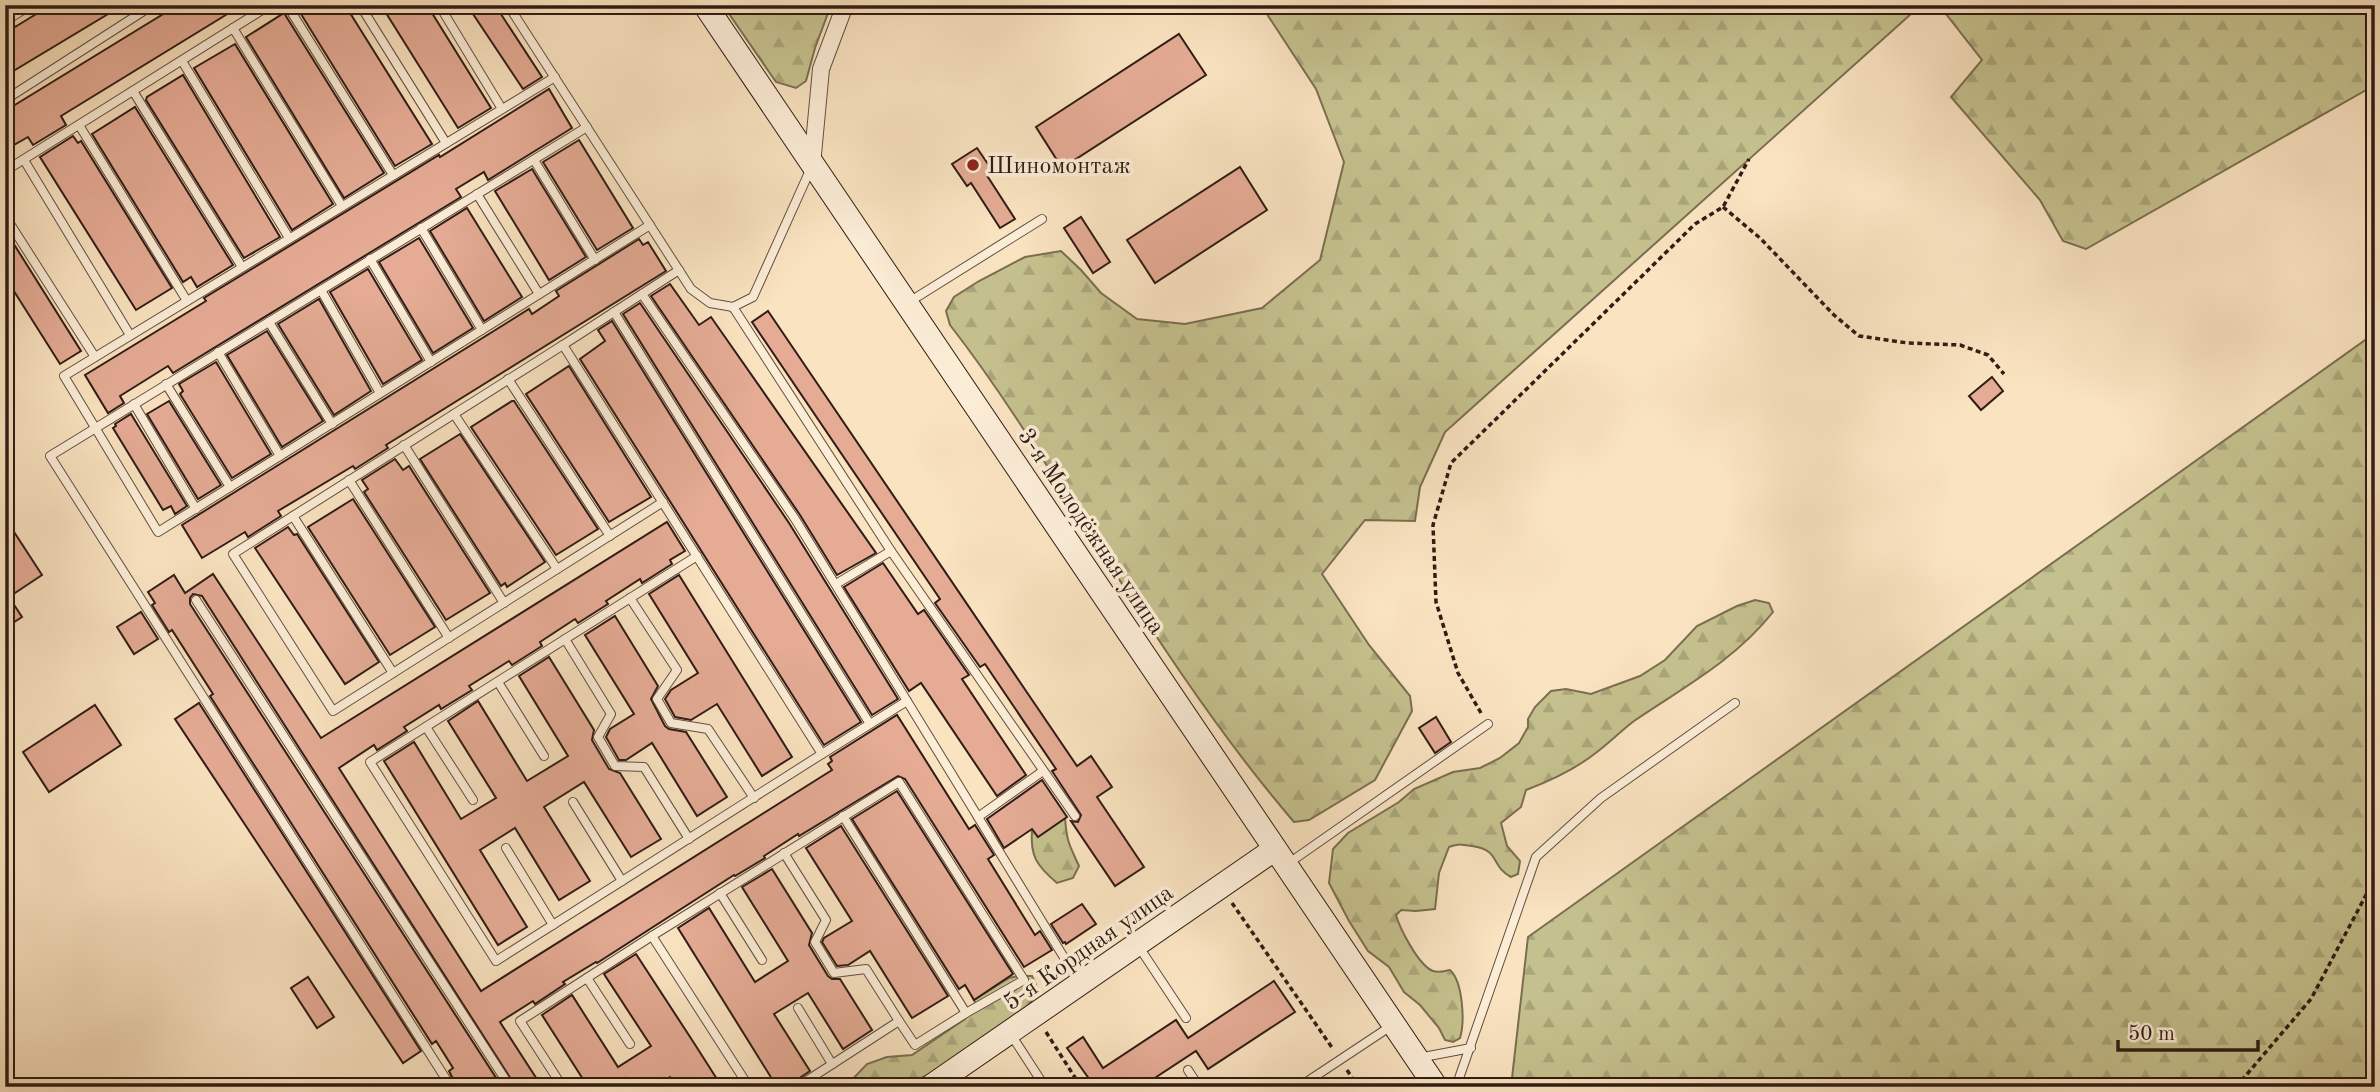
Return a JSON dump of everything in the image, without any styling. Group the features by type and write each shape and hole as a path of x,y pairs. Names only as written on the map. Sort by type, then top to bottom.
{"main road":[{"name":"3-я Молодёжная улица","path":"705,5 1436,1087"},
{"name":"5-я Кордная улица","path":"942,1083 1221,887 1281,857"}],"street":[{"path":"812,165 821,69 845,5"}],"lane":[{"path":"5,21 15,9 31,5"},
{"path":"5,100 153,5"},
{"path":"5,171 270,5"},
{"path":"287,5 393,175"},
{"path":"360,5 446,143"},
{"path":"439,5 502,109"},
{"path":"509,5 691,289 710,303 733,307 753,298 812,165"},
{"path":"233,28 342,206"},
{"path":"181,61 289,238"},
{"path":"555,77 64,376 158,532 650,225"},
{"path":"133,91 242,267"},
{"path":"79,125 187,301"},
{"path":"451,1087 50,456 587,127"},
{"path":"24,160 130,335"},
{"path":"534,160 595,260"},
{"path":"477,194 539,294"},
{"path":"5,216 95,357"},
{"path":"906,304 1042,219"},
{"path":"421,228 482,330"},
{"path":"370,259 430,362"},
{"path":"663,502 333,711 233,554 679,270"},
{"path":"321,290 380,393"},
{"path":"642,293 795,519 1080,984"},
{"path":"733,307 891,551 1075,816"},
{"path":"614,312 870,724"},
{"path":"269,322 332,424"},
{"path":"563,345 822,754"},
{"path":"218,352 280,456"},
{"path":"508,379 610,536"},
{"path":"166,384 229,487"},
{"path":"134,404 196,509"},
{"path":"454,414 557,569"},
{"path":"404,445 504,603"},
{"path":"349,480 449,638"},
{"path":"293,516 393,673"},
{"path":"836,584 891,551"},
{"path":"697,556 370,762 496,961 907,701"},
{"path":"630,598 677,670 657,699 671,723 708,729 754,798"},
{"path":"196,600 510,1087"},
{"path":"565,639 611,713 598,737 615,766 643,768 689,839"},
{"path":"498,682 544,755"},
{"path":"1456,1087 1536,857 1601,798 1735,703"},
{"path":"1281,857 1488,724"},
{"path":"426,727 473,800"},
{"path":"978,817 1044,771"},
{"path":"562,1086 520,1021 720,893 843,816 899,782 1024,980 915,1045 866,969 834,973 815,942 825,920 784,853"},
{"path":"573,802 622,881"},
{"path":"843,816 966,1013"},
{"path":"506,848 554,925"},
{"path":"720,893 762,960"},
{"path":"652,936 749,1087"},
{"path":"1138,944 1186,1018"},
{"path":"587,978 630,1044"},
{"path":"798,1008 832,1064"},
{"path":"797,1087 899,1021"},
{"path":"1299,1087 1394,1025"},
{"path":"1010,1033 1045,1087"},
{"path":"1416,1058 1471,1048"},
{"path":"1188,1070 1199,1087"}],"path":[{"path":"1488,724 1458,673 1436,602 1433,525 1451,463 1695,224 1723,207 1749,159"},
{"path":"1723,207 1760,238 1834,315 1859,335 1908,343 1959,345 1988,355 2004,374"},
{"path":"2236,1087 2311,999 2375,878"},
{"path":"1221,887 1358,1087"},
{"path":"1035,1016 1080,1087"}],"green space":[{"path":"723,5 831,5 806,81 796,88 776,82"},
{"path":"1261,5 1921,5 1445,432 1420,487 1415,521 1365,520 1322,574 1369,645 1410,696 1412,711 1375,780 1309,820 1294,822 1237,751 1183,676 1019,422 950,325 946,311 954,297 1025,257 1061,251 1101,293 1137,319 1185,324 1262,308 1320,260 1344,162 1316,89"},
{"path":"1939,5 2375,5 2375,85 2086,249 2063,241 2040,200 1951,97 1982,60"},
{"path":"2375,333 2375,1087 1511,1087 1528,937"},
{"path":"1755,600 1769,603 1773,612 1726,659 1634,721 1581,763 1526,790 1521,807 1501,823 1507,846 1520,861 1518,874 1511,877 1504,873 1492,855 1481,848 1463,845 1449,847 1439,873 1435,909 1401,910 1396,915 1406,938 1422,962 1433,971 1450,970 1458,983 1462,1031 1460,1038 1453,1042 1445,1040 1420,1005 1404,992 1389,967 1368,951 1349,921 1329,883 1333,849 1348,833 1399,802 1414,789 1453,772 1480,768 1500,758 1519,743 1535,707 1551,691 1566,689 1591,694 1640,676 1665,660 1697,626"},
{"path":"1065,818 1069,843 1079,866 1073,878 1057,883 1044,871 1033,853 1032,829 1038,837"},
{"path":"1032,976 1036,984 1036,993 1023,1015 957,1064 898,1087 845,1087 867,1064 887,1057 912,1055 965,1019 976,1005 974,1000 1009,978"}],"building":[{"path":"51,5 123,5 5,76 5,27 13,24 15,27"},
{"path":"178,5 242,5 61,116 66,125 33,145 28,137 5,150 5,111"},
{"path":"297,5 345,5 432,144 395,166"},
{"path":"381,5 427,5 491,108 458,128"},
{"path":"467,5 495,5 542,77 523,89"},
{"path":"284,13 384,173 344,198 246,37"},
{"path":"1179,34 1206,75 1062,168 1036,127"},
{"path":"235,44 333,204 292,230 194,68"},
{"path":"183,75 280,237 244,258 146,100"},
{"path":"549,89 572,128 488,180 484,172 456,189 461,197 173,373 168,366 120,396 124,403 108,413 85,375 206,301 204,298"},
{"path":"135,107 233,265 197,287 191,277 183,282 92,134"},
{"path":"73,136 78,143 81,141 172,288 136,310 40,157"},
{"path":"579,140 633,228 597,250 543,162"},
{"path":"977,148 992,170 986,174 1015,219 1000,228 971,183 967,186 952,164"},
{"path":"1240,167 1267,210 1155,283 1127,240"},
{"path":"532,169 586,257 549,280 495,191"},
{"path":"467,208 522,297 484,321 430,231"},
{"path":"1081,217 1110,262 1093,273 1064,228"},
{"path":"5,230 81,351 60,364 5,277"},
{"path":"419,238 473,328 433,353 379,262"},
{"path":"639,239 643,245 648,242 666,271 386,445 388,448 355,469 353,466 278,511 281,516 248,537 245,532 202,558 182,525 529,309 532,314 559,296 556,291"},
{"path":"368,269 422,360 383,384 330,292"},
{"path":"670,284 699,325 711,317 876,553 837,575 800,515 651,296"},
{"path":"319,299 371,391 334,415 278,324"},
{"path":"640,303 789,523 898,699 872,715 623,314"},
{"path":"768,311 1077,766 1091,756 1112,787 1097,797 1144,867 1115,886 1071,821 1078,822 1081,815 1052,771 1056,769 985,664 980,667 935,603 940,599 752,322"},
{"path":"612,321 861,722 824,745 580,359 605,341 598,330"},
{"path":"267,331 323,421 282,447 227,355"},
{"path":"216,362 271,454 232,478 180,394 183,391 179,384"},
{"path":"569,366 651,497 609,522 526,394"},
{"path":"1992,377 2003,391 1981,410 1969,396"},
{"path":"169,401 221,485 198,499 147,414"},
{"path":"512,401 598,529 556,555 471,427"},
{"path":"131,414 187,506 175,514 171,506 163,510 113,428"},
{"path":"460,434 545,562 507,587 505,583 501,586 420,459"},
{"path":"395,459 403,470 409,466 490,593 446,620 364,492 368,489 362,480"},
{"path":"353,499 435,627 390,655 308,527"},
{"path":"5,518 42,575 9,597 22,617 5,628"},
{"path":"667,522 685,551 670,560 672,564 642,583 640,579 578,623 575,619 540,642 542,646 512,665 509,661 469,686 472,690 441,709 439,705 404,727 407,731 377,750 374,745 339,768 481,991 832,770 828,764 832,761 830,757 897,715 969,829 975,825 994,855 988,859 1035,935 1040,931 1052,950 1024,967 905,779 898,776 799,836 798,834 764,856 765,858 563,982 565,984 535,1004 533,1001 500,1022 542,1087 516,1087 202,596 193,594 190,604 502,1087 457,1087 449,1071 453,1068 436,1041 432,1044 210,696 213,694 172,630 169,632 152,605 155,603 148,592 174,575 185,593 213,574 321,738"},
{"path":"288,527 294,535 297,534 379,662 345,684 255,548"},
{"path":"883,563 918,614 924,610 969,675 962,679 1026,775 997,796 921,683 909,691 844,587"},
{"path":"679,575 792,757 762,776 717,704 691,720 675,717 665,699 671,690 698,673 649,594"},
{"path":"141,612 158,639 134,654 117,627"},
{"path":"615,616 658,686 651,699 665,726 686,732 727,797 697,816 652,743 626,760 619,760 606,737 610,729 634,714 585,635"},
{"path":"549,657 594,730 592,740 609,769 620,773 661,839 631,857 584,782 544,807 590,881 559,900 515,828 480,850 527,927 498,945 384,761 414,742 461,819 496,798 448,721 478,701 527,781 568,756 519,676"},
{"path":"199,703 421,1051 403,1063 175,719"},
{"path":"95,705 121,745 49,792 23,752"},
{"path":"1436,717 1451,742 1435,753 1419,728"},
{"path":"1042,780 1067,817 1038,837 1032,829 1004,848 987,819"},
{"path":"897,791 1013,974 974,1000 965,985 959,989 852,819"},
{"path":"841,826 948,996 912,1018 870,951 848,965 837,966 822,942 824,938 852,921 806,848"},
{"path":"772,869 812,933 809,945 828,976 840,979 872,1030 843,1049 808,993 774,1014 810,1071 786,1087 777,1087 678,928 709,908 755,982 788,961 742,887"},
{"path":"1082,904 1096,924 1066,944 1063,943 1051,924"},
{"path":"636,954 722,1087 677,1087 670,1077 654,1087 631,1087 625,1078 612,1087 588,1087 542,1015 572,995 618,1067 651,1046 604,974"},
{"path":"308,977 334,1017 317,1028 291,988"},
{"path":"1274,981 1295,1012 1208,1069 1196,1051 1141,1087 1095,1087 1067,1048 1083,1037 1103,1068 1176,1020 1188,1038"}],"place":[{"name":"Шиномонтаж","path":"973,165"}]}
